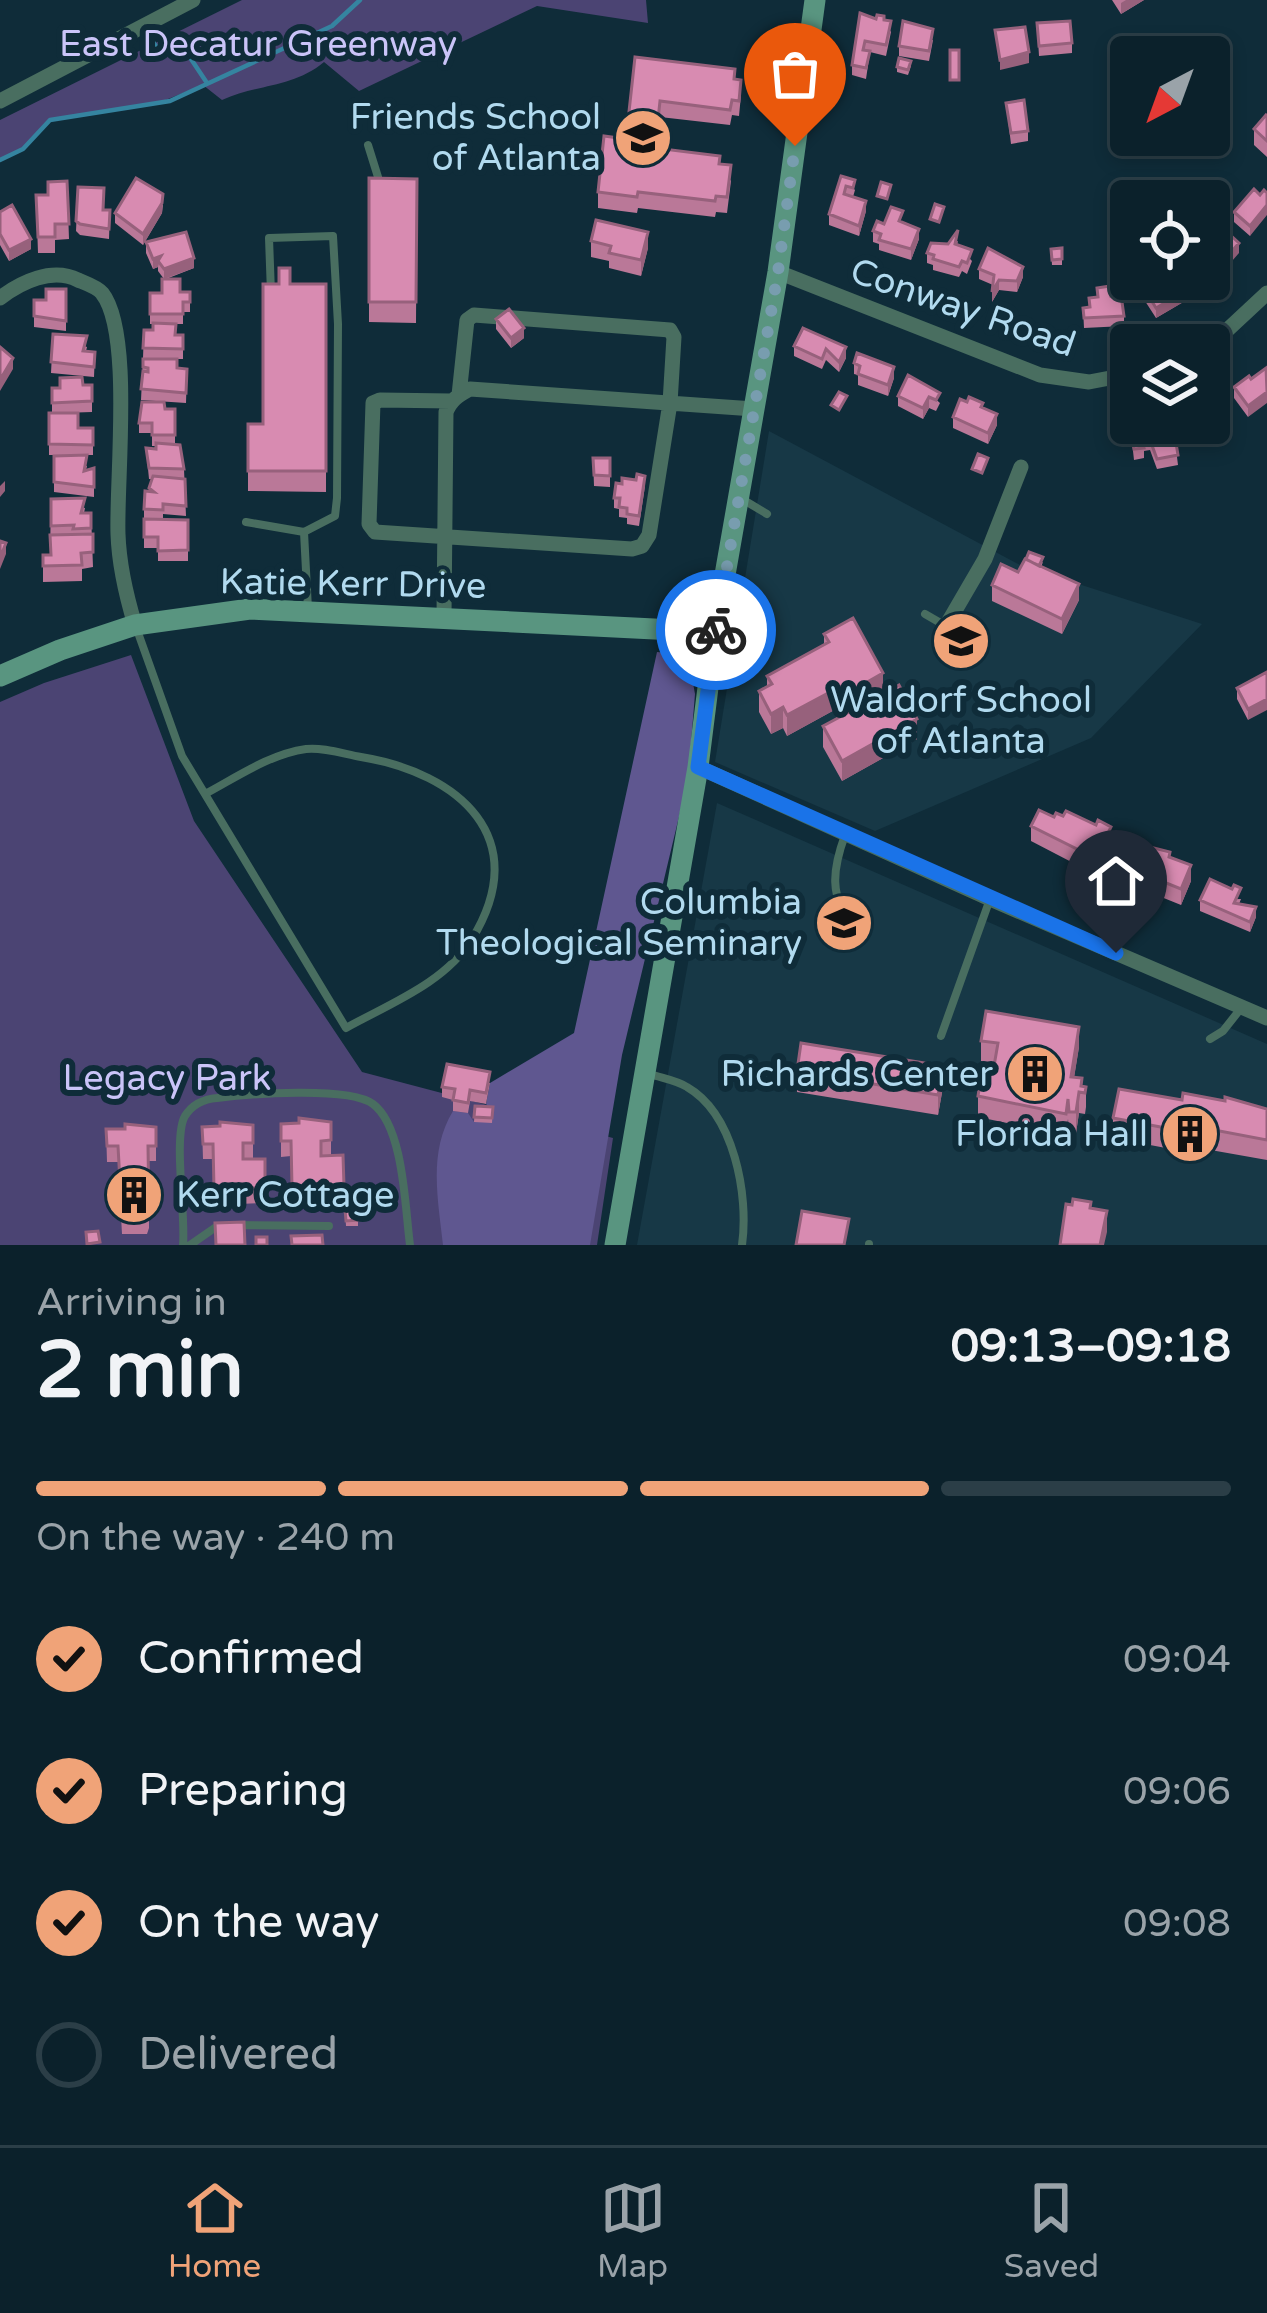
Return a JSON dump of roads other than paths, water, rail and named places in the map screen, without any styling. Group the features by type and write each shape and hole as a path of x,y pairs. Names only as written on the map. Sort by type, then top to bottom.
{"main road":[{"path":"615,1245 778,272 815,0"},
{"name":"Katie Kerr Drive","path":"0,676 135,626 250,609 715,632"}],"street":[{"path":"0,101 193,0"},
{"name":"Conway Road","path":"778,272 1040,375 1089,382 1110,378"},
{"path":"0,298 16,286 43,277 68,275 106,285 116,324 118,537 124,590 135,626"},
{"path":"1230,327 1267,293"},
{"path":"444,616 444,537 446,412 455,398 466,320 475,315 670,330 674,337 670,404 649,536 642,546 632,549 444,537 375,532 369,524 371,410 380,400 455,398 470,389 670,404 754,409"},
{"path":"946,626 985,559 1021,467"},
{"path":"698,767 1267,1018"}],"lane":[{"path":"368,145 378,177"},
{"path":"246,522 304,532 335,516 337,499 338,324 333,236 269,238 271,296"},
{"path":"739,497 767,514"},
{"path":"304,532 308,611"},
{"path":"925,614 946,626"},
{"path":"135,626 182,755 346,1028 438,977 471,941 494,892 496,849 481,819 441,782 400,763 309,748 270,759 206,794"},
{"path":"845,834 835,865 834,889 843,913 854,924"},
{"path":"941,1036 990,899"},
{"path":"1210,1039 1242,1007"},
{"path":"646,1073 687,1087 721,1126 740,1184 742,1245"},
{"path":"329,1226 230,1225 216,1227 186,1245 180,1132 187,1114 215,1098 353,1095 374,1104 387,1121 397,1151 410,1245"}],"waterway":[{"path":"0,160 23,149 50,120 170,101 332,26 360,0"},
{"path":"147,34 159,50"},
{"path":"191,59 207,83"}],"place":[{"name":"Friends School of Atlanta","path":"643,138"},
{"name":"Waldorf School of Atlanta","path":"961,641"},
{"name":"Columbia Theological Seminary","path":"844,923"},
{"name":"Richards Center","path":"1035,1074"},
{"name":"Florida Hall","path":"1190,1134"},
{"name":"Kerr Cottage","path":"134,1195"}],"park label":[{"name":"East Decatur Greenway","path":"258,44"},
{"name":"Legacy Park","path":"167,1078"}]}
